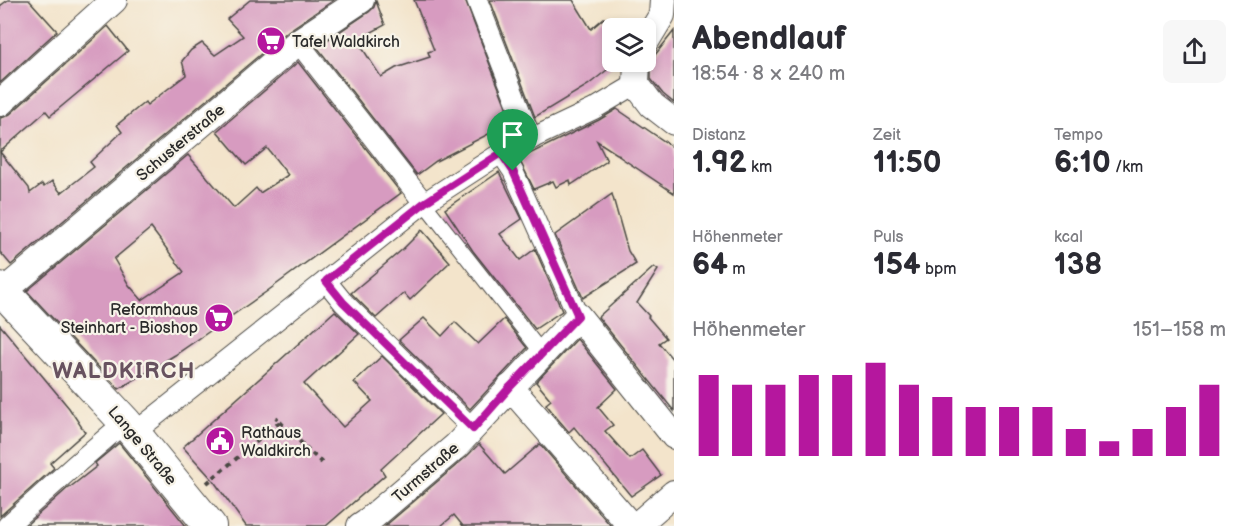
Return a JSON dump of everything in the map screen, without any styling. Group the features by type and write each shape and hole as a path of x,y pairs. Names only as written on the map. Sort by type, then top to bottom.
{"street":[{"path":"0,103 114,0"},
{"name":"Schusterstraße","path":"2,289 298,42 361,0"},
{"path":"477,0 532,139"},
{"path":"656,25 662,15 663,0"},
{"path":"298,42 424,203"},
{"path":"8,526 67,472 130,428 326,281 424,203 501,153 594,108 637,73 652,105 674,122"},
{"path":"501,153 513,171 578,316 674,436"},
{"path":"326,281 343,302 473,429"},
{"name":"Lange Straße","path":"2,289 130,428 210,526"},
{"name":"Turmstraße","path":"360,526 456,446 578,316"},
{"path":"510,387 634,526 674,493"}],"lane":[{"path":"424,203 542,353"}],"path":[{"path":"276,417 325,466"},
{"path":"188,499 280,422"}],"building":[{"path":"8,0 29,0 57,31 0,83 0,6"},
{"path":"250,0 334,0 288,31 11,265 0,252 0,152 29,188 30,193 42,184 44,187 52,181 61,193 94,167 90,162 122,132 117,125 145,102 147,105 186,75 182,61 191,50 202,43 215,55 243,36 227,19"},
{"path":"414,0 465,0 512,122 436,161 417,175 317,47 369,12 376,1 385,25 357,40 381,77 396,68 430,57 428,52 434,50"},
{"path":"490,0 573,0 591,29 602,20 602,72 604,72 588,85 535,117"},
{"path":"108,26 128,51 50,116 46,111 0,152 0,118 10,114"},
{"path":"674,31 674,103 651,79 651,72 656,72 656,54"},
{"path":"298,62 401,193 266,292 175,355 119,389 27,291 188,155 234,208 256,188 260,193 288,175 267,148 246,165 217,131","holes":["151,228 184,272 142,300 129,285 114,259"]},
{"path":"617,109 674,148 674,193 597,141 607,161 571,185 570,180 556,187 553,181 534,189 519,159"},
{"path":"499,172 522,219 500,234 520,260 535,249 562,311 535,329 473,251 445,209"},
{"path":"612,194 628,251 636,264 583,298 555,235"},
{"path":"422,230 450,262 410,300 404,293 376,318 351,293"},
{"path":"654,267 658,270 637,303 666,338 659,343 674,361 674,411 598,317"},
{"path":"335,311 359,334 304,384 343,427 372,401 354,382 382,356 441,414 381,469 385,475 326,526 246,526 213,480 183,447"},
{"path":"424,318 442,336 455,322 478,344 504,319 527,348 470,409 399,340"},
{"path":"0,325 69,408 85,432 50,463 54,468 0,516"},
{"path":"577,339 617,389 598,407 613,425 605,431 630,459 642,450 661,475 631,496 574,427 569,432 557,418 546,404 551,400 536,382"},
{"path":"119,443 186,526 25,526 97,466 95,463"},
{"path":"479,444 505,474 540,444 611,526 463,526 454,515 441,526 385,526"}],"place":[{"name":"Tafel Waldkirch","path":"271,41"},
{"name":"Reformhaus Steinhart - Bioshop","path":"219,318"},
{"name":"Rathaus Waldkirch","path":"220,441"}],"district":[{"name":"WALDKIRCH","path":"124,370"}],"route":[{"path":"501,153 513,171 578,316 473,429 343,302 326,281 424,203 501,153"}]}
